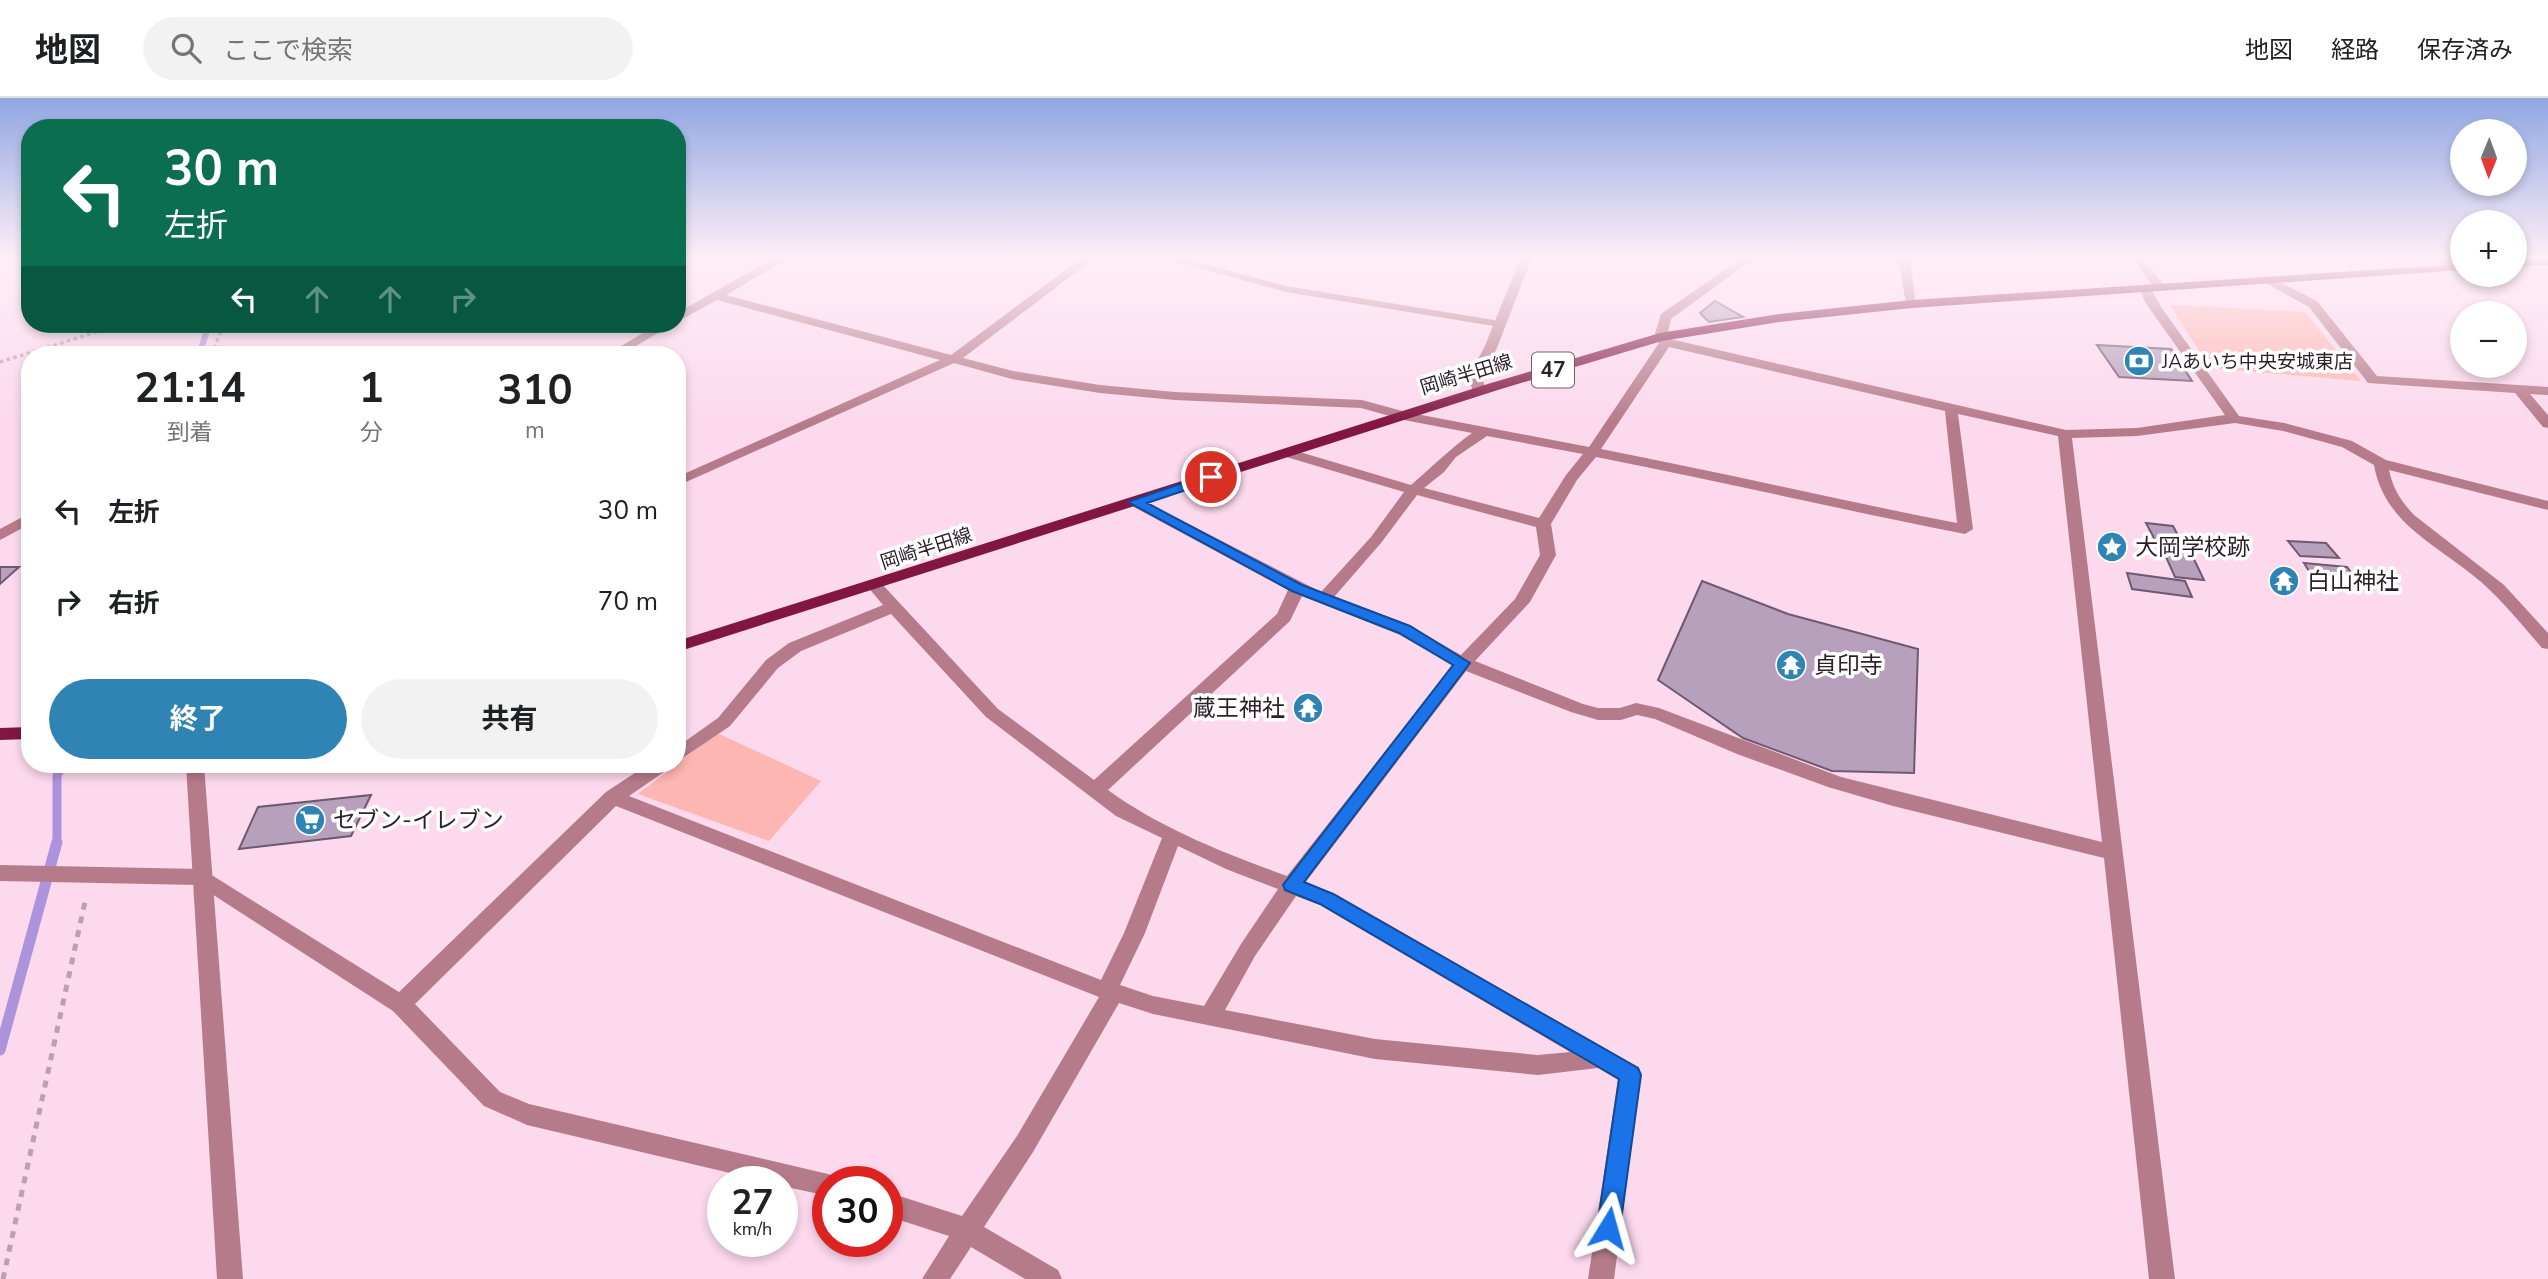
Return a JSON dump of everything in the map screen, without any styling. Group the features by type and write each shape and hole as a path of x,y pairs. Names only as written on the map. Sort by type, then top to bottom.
{"main road":[{"name":"岡崎半田線","path":"686,644 1479,391 1663,339 1779,318 1835,312"},
{"path":"0,734 21,733"}],"street":[{"path":"777,312 1012,375 1100,389 1175,397 1362,404 1404,416 1740,480 1841,505 1965,529 1951,408"},
{"path":"686,478 953,359 1016,312"},
{"path":"1479,391 1475,377 1490,354 1505,312"},
{"path":"1210,1016 1248,950 1292,885 1463,663 1522,602 1548,555 1543,524 1572,478 1592,453 1663,339 1665,317 1672,312"},
{"path":"2158,312 2235,419"},
{"path":"2319,312 2373,380 2548,391"},
{"path":"628,346 651,333"},
{"path":"1663,339 2065,434 2137,432 2235,419 2325,436 2347,444 2381,463 2548,506"},
{"path":"2519,389 2548,424"},
{"path":"1324,598 1376,540 1413,490 1439,469 1451,454 1485,431"},
{"path":"2065,434 2070,461 2073,516 2092,689 2115,853 2162,1279"},
{"path":"1288,453 1413,490 1543,524"},
{"path":"2381,463 2381,479 2405,516 2497,586 2548,644"},
{"path":"1135,502 1297,588 1404,630 1463,663 1577,708 1598,714 1621,714 1636,709 1659,714 1743,749 1835,782 1893,799 2115,853"},
{"path":"0,535 21,522"},
{"path":"875,586 992,713 1123,811 1233,864 1327,899 1630,1075 1601,1279"},
{"path":"1094,791 1284,617 1297,588"},
{"path":"686,749 724,722 772,664 795,647 893,607"},
{"path":"196,773 218,1071 230,1279"},
{"path":"401,1004 613,797 648,773"},
{"path":"613,797 1110,991 1153,1005 1375,1049 1538,1065 1602,1058"},
{"path":"935,1279 1025,1144 1110,991 1157,868 1173,835"},
{"path":"0,873 202,877 401,1004 492,1099 527,1114 812,1181"},
{"path":"903,1209 967,1230 1049,1279"}],"lane":[{"path":"1427,312 1500,324"}],"path":[{"path":"51,346 93,333"},
{"path":"0,362 21,355"},
{"path":"3,1279 91,875"}],"shaded area":[{"path":"2175,312 2305,312 2361,381 2210,368"},
{"path":"717,733 821,781 769,841 638,794 665,773 686,773 686,757"}],"building":[{"path":"1734,312 1743,317 1709,322 1700,313"},
{"path":"2097,345 2171,349 2192,381 2119,377"},
{"path":"2146,523 2173,526 2183,545 2156,542"},
{"path":"2288,541 2326,543 2339,558 2300,556"},
{"path":"2162,548 2190,551 2204,580 2175,577"},
{"path":"2304,563 2347,567 2360,585 2315,581"},
{"path":"0,567 19,567 0,584"},
{"path":"2127,573 2185,581 2192,597 2132,589"},
{"name":"貞印寺","path":"1702,581 1788,614 1918,649 1914,773 1832,771 1743,738 1658,680"},
{"path":"371,795 351,836 239,849 258,807"}],"waterway":[{"path":"202,346 206,333"},
{"path":"57,842 58,773"},
{"path":"0,1050 57,842"}],"place":[{"name":"JAあいち中央安城東店","path":"2139,361"},
{"name":"大岡学校跡","path":"2112,547"},
{"name":"白山神社","path":"2284,581"},
{"name":"貞印寺","path":"1791,665"},
{"name":"蔵王神社","path":"1308,708"},
{"name":"セブン-イレブン","path":"310,820"}],"route":[{"path":"1211,477 1135,502 1297,588 1404,630 1463,663 1292,885 1327,899 1630,1075 1608,1228"}]}
